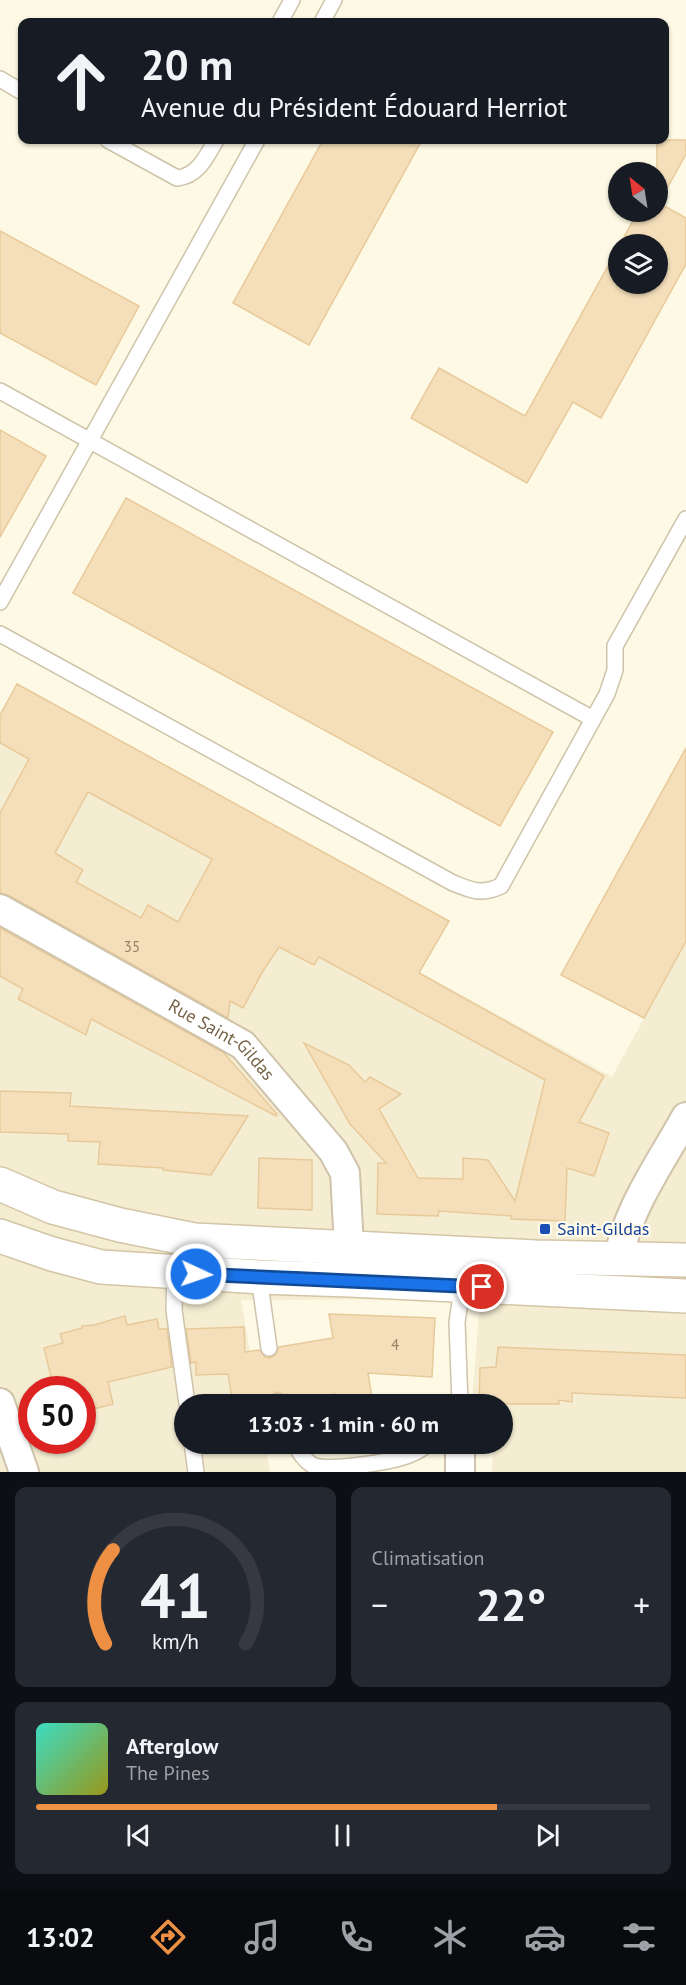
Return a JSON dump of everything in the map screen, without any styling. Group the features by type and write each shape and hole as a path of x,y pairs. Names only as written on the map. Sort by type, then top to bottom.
{"main road":[{"path":"0,1184 53,1207 120,1225 194,1240 466,1278 543,1274 686,1260"},
{"path":"0,1236 52,1254 101,1267 270,1277 350,1263 543,1274 686,1296"}],"street":[{"name":"Rue Saint-Gildas","path":"0,909 243,1045 333,1151 345,1173 350,1263"},
{"path":"617,1267 621,1243 633,1212 686,1117"},
{"path":"0,1403 24,1472"},
{"path":"459,1472 460,1454"}],"lane":[{"path":"282,18 292,0"},
{"path":"324,18 334,0"},
{"path":"0,79 18,90"},
{"path":"115,144 177,178 186,177 203,163 214,144"},
{"path":"0,602 255,144"},
{"path":"0,391 593,719"},
{"path":"0,634 453,883 485,893 501,886 607,694 615,670 615,646 686,519"},
{"path":"175,1272 174,1310 186,1394"},
{"path":"269,1348 270,1277"},
{"path":"460,1394 457,1322 466,1278"},
{"path":"194,1454 196,1472"},
{"path":"301,1454 313,1466 335,1469 346,1469 411,1454"}],"shaded area":[{"path":"0,743 612,1077 686,941 686,1472 492,1472 493,1454 513,1454 513,1394 473,1394 480,1299 241,1300 257,1394 174,1394 174,1454 267,1454 270,1472 0,1472"}],"building":[{"path":"669,140 686,140 686,154 668,187 668,162 657,162 657,144 669,144"},
{"path":"321,144 420,144 309,345 233,303"},
{"path":"668,208 686,218 686,264 601,418 573,402 527,483 411,418 439,368 525,416 608,266 608,294 668,294 668,234 626,234 632,222 668,222"},
{"path":"0,231 139,306 96,385 0,333"},
{"path":"0,430 46,456 0,537"},
{"path":"126,498 553,732 500,826 73,593"},
{"path":"17,684 449,921 419,973 604,1076 579,1122 609,1133 594,1176 567,1168 565,1221 511,1219 512,1216 439,1211 438,1216 377,1214 378,1163 386,1163 350,1124 304,1043 349,1065 365,1082 370,1077 401,1094 379,1109 418,1178 463,1179 463,1158 488,1160 515,1201 545,1080 319,957 314,965 279,947 243,1008 230,1001 228,1018 8,895 0,893 0,813 29,759 0,743 0,715","holes":["88,792 212,859 178,922 148,905 141,918 76,882 83,870 55,853"]},
{"path":"686,748 686,941 644,1018 561,975"},
{"path":"0,928 224,1053 277,1114 276,1116 91,1019 86,1035 18,999 23,989 0,976"},
{"path":"0,1091 71,1093 70,1106 248,1116 211,1175 163,1170 163,1168 98,1164 100,1142 68,1141 68,1134 0,1132"},
{"path":"259,1158 312,1160 312,1210 258,1208"},
{"path":"329,1314 435,1318 432,1377 368,1373 371,1394 283,1394 277,1392 273,1394 231,1394 228,1374 196,1375 196,1362 191,1363 186,1329 244,1327 245,1352 260,1350 265,1357 270,1358 275,1355 279,1347 333,1338"},
{"path":"125,1316 127,1325 157,1319 159,1329 167,1329 172,1367 108,1382 113,1404 96,1408 96,1376 51,1376 44,1348 63,1343 60,1334 82,1328 82,1326"},
{"path":"498,1347 686,1355 686,1398 572,1393 572,1402 559,1400 559,1404 513,1404 513,1394 479,1394 480,1368 496,1367"}],"place":[{"name":"Saint-Gildas","path":"545,1229"}],"route":[{"path":"196,1274 482,1287"}]}
